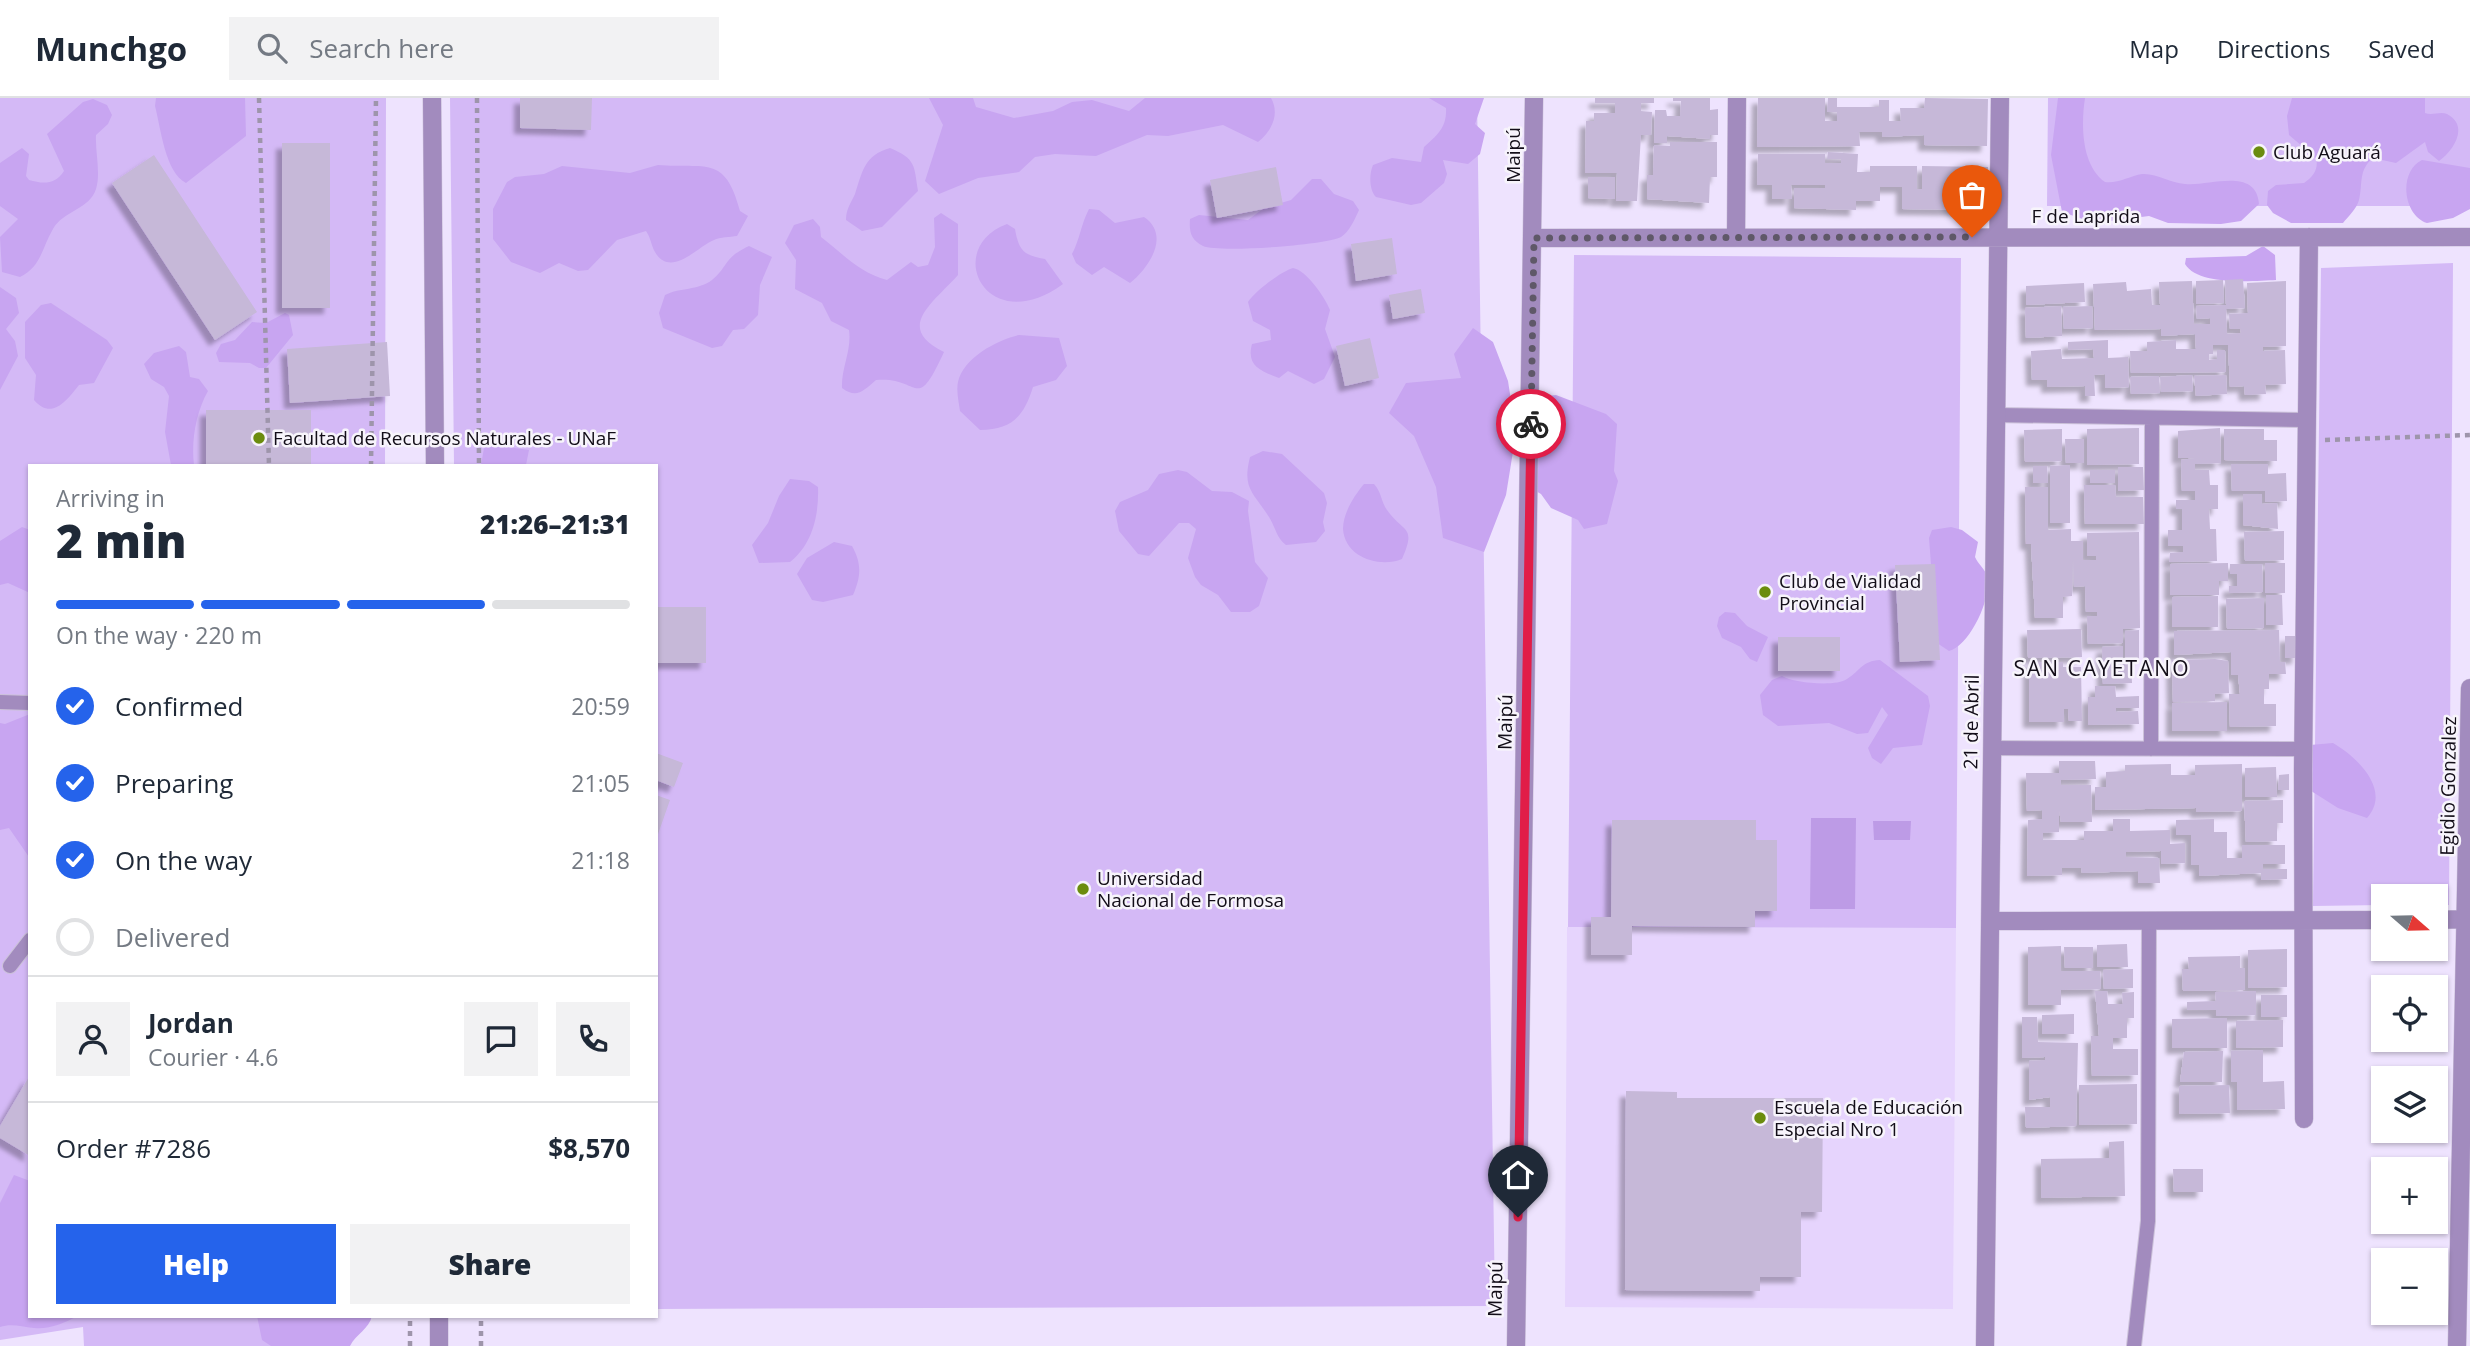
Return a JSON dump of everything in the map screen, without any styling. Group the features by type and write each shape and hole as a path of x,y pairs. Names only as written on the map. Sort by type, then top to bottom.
{"street":[{"path":"432,98 435,464"},
{"name":"Maipú","path":"1516,1346 1534,98"},
{"path":"1736,238 1737,98"},
{"name":"21 de Abril","path":"1985,1346 2000,98"},
{"path":"2304,1119 2303,920 2309,237"},
{"name":"F de Laprida","path":"1534,238 2470,237"},
{"name":"Egidio Gonzalez","path":"2457,1346 2470,688"},
{"path":"2448,919 2467,919"},
{"path":"1990,920 2371,920"},
{"path":"439,1318 439,1346"}],"lane":[{"path":"1995,415 2306,420"},
{"path":"2151,749 2152,419"},
{"path":"0,702 28,703"},
{"path":"1991,748 2304,750"},
{"path":"2134,1346 2148,1221 2149,920"},
{"path":"10,967 28,943"}],"path":[{"path":"258,98 269,464"},
{"path":"371,464 376,98"},
{"path":"477,98 479,464"},
{"path":"2307,441 2470,435"},
{"path":"410,1318 410,1346"},
{"path":"481,1318 481,1346"}],"shaded area":[{"path":"0,98 386,98 385,464 28,464 28,1318 343,1318 307,1346 84,1346 83,1327 0,1340"},
{"path":"156,98 245,98 246,136 186,183 173,170 169,160 155,106"},
{"name":"Universidad Nacional de Formosa","path":"450,98 1477,98 1495,1306 658,1309 658,464 454,464"},
{"path":"929,98 973,98 976,107 1014,118 1053,111 1072,102 1092,100 1129,111 1145,98 1271,98 1275,116 1271,127 1258,142 1223,125 1168,136 1147,135 1096,156 1055,154 1035,157 1019,172 978,178 939,194 925,181 943,125"},
{"path":"1429,98 1484,98 1475,124 1485,133 1480,154 1468,164 1443,160 1447,174 1444,183 1421,203 1411,205 1376,197 1370,182 1373,165 1392,158 1421,162 1424,147 1443,126 1446,108"},
{"name":"Club Aguará","path":"2048,98 2470,98 2470,206 2047,206"},
{"path":"2058,98 2085,98 2084,143 2091,165 2105,182 2142,174 2185,184 2240,182 2249,185 2256,192 2259,204 2241,221 2221,224 2168,223 2149,216 2095,223 2062,212 2051,155"},
{"path":"2292,98 2425,98 2425,113 2444,113 2454,119 2457,138 2439,161 2428,152 2425,142 2396,163 2373,158 2363,172 2358,203 2343,223 2291,223 2273,213 2267,205 2268,191 2276,185 2304,183 2317,166 2316,158 2289,135 2287,116"},
{"path":"93,99 107,105 112,115 108,124 96,135 98,176 93,196 57,223 37,262 27,273 20,277 2,272 0,237 18,219 0,206 0,163 22,148 29,154 26,176 29,180 44,183 57,179 64,171 47,134 83,102"},
{"path":"890,148 905,156 912,164 918,191 882,227 862,231 846,220 848,209 869,160"},
{"path":"2422,160 2470,168 2470,209 2453,218 2427,223 2419,218 2409,203 2407,183 2414,166"},
{"path":"658,165 701,166 720,172 728,180 740,211 748,216 737,236 716,239 676,262 669,262 661,259 655,252 646,231 617,240 588,270 578,271 559,263 540,273 511,262 493,239 493,209 507,182 515,177 544,174 562,166 630,173"},
{"path":"1312,179 1321,179 1334,194 1353,201 1359,210 1349,229 1341,237 1295,245 1229,249 1203,246 1192,235 1190,219 1199,215 1248,220 1264,208 1291,200"},
{"path":"1089,209 1099,210 1115,223 1144,217 1152,224 1156,233 1154,251 1144,269 1130,283 1104,267 1092,275 1076,263 1072,254"},
{"path":"941,213 958,224 958,275 929,305 920,324 922,334 929,343 944,352 935,371 922,387 916,388 891,380 876,380 860,392 847,391 842,388 842,381 849,330 831,321 822,303 795,289 796,260 785,243 794,225 813,219 820,227 821,237 844,256 860,268 887,280 911,262 918,267 928,265 935,247 934,218"},
{"path":"1007,224 1015,229 1023,251 1045,259 1063,284 1036,298 1013,302 994,296 982,284 976,268 978,251 988,236"},
{"path":"749,246 772,257 760,285 758,315 744,329 733,330 722,346 712,348 663,328 659,313 665,295 712,280 730,258"},
{"path":"2263,246 2275,255 2276,280 2213,279 2201,276 2185,264 2186,258 2246,256"},
{"name":"Club de Vialidad Provincial","path":"1574,255 1961,258 1956,928 1568,927"},
{"path":"2453,263 2449,905 2448,884 2371,884 2371,905 2313,906 2321,268"},
{"path":"1293,268 1309,279 1330,310 1325,329 1335,357 1324,379 1314,384 1288,371 1279,378 1256,367 1251,358 1252,344 1271,340 1270,330 1253,321 1248,302 1269,282"},
{"path":"0,287 16,298 19,313 6,329 15,341 18,356 0,390"},
{"path":"51,303 107,340 113,348 94,383 79,385 59,406 47,409 34,400 36,375 25,358 25,322 41,305"},
{"path":"285,313 289,315 293,335 266,368 250,363 219,362 216,353 221,344 235,340 252,322 266,323"},
{"path":"1473,328 1493,342 1508,381 1516,433 1506,495 1484,552 1443,538 1436,487 1414,436 1389,413 1406,383 1461,378 1454,354"},
{"path":"1019,335 1059,338 1067,366 1056,380 1033,387 1025,406 1015,419 1001,427 980,430 960,411 957,389 961,373 982,351"},
{"path":"179,346 186,352 190,377 199,379 208,391 195,427 194,464 171,464 165,432 169,396 164,387 151,379 144,364 154,353"},
{"path":"1556,395 1606,414 1617,424 1614,471 1618,481 1607,524 1584,529 1578,520 1551,508 1541,494 1522,483 1537,445 1541,405 1547,396"},
{"path":"496,439 508,447 529,450 526,464 481,464 484,448"},
{"path":"1263,451 1282,454 1324,493 1327,503 1323,522 1325,531 1316,542 1286,545 1250,490 1247,476 1250,457"},
{"path":"1178,470 1187,472 1212,491 1232,492 1249,501 1255,562 1268,578 1259,606 1250,612 1231,612 1218,595 1201,585 1195,577 1188,558 1196,529 1189,523 1179,523 1149,556 1138,554 1119,531 1115,511 1120,502 1148,490 1159,474"},
{"path":"790,479 809,481 818,487 813,528 798,555 790,562 759,563 752,545 768,523 779,496"},
{"path":"1364,484 1374,484 1387,510 1406,530 1408,540 1402,559 1384,562 1365,558 1357,554 1345,539 1343,529 1347,511"},
{"path":"22,527 28,529 28,592 8,583 0,585 0,541"},
{"path":"1951,527 1962,530 1978,542 1975,557 1986,573 1988,585 1983,607 1972,630 1965,640 1949,651 1937,643 1929,538 1932,530"},
{"path":"834,542 852,546 855,552 859,570 856,588 853,595 823,602 812,600 797,574 807,558"},
{"path":"1725,612 1735,613 1747,626 1768,637 1757,662 1750,659 1741,647 1722,638 1717,626 1719,617"},
{"path":"1880,660 1928,696 1930,706 1922,745 1893,748 1881,764 1872,758 1868,748 1888,715 1882,707 1868,733 1857,734 1829,723 1778,726 1763,715 1760,695 1772,680 1782,676 1805,682 1834,683 1847,679 1869,662"},
{"path":"28,715 28,856 9,828 0,830 0,723 5,724"},
{"path":"2333,743 2361,766 2374,786 2374,807 2367,818 2338,808 2308,789 2310,745"},
{"path":"1811,818 1856,818 1855,909 1810,909"},
{"path":"1873,821 1911,821 1910,840 1874,840"},
{"name":"Escuela de Educación Especial Nro 1","path":"1567,927 1956,928 1953,1309 1565,1307"},
{"path":"14,1175 28,1180 28,1318 73,1318 50,1327 0,1327 0,1203"},
{"path":"257,1318 371,1318 350,1346 271,1346 262,1340"}],"building":[{"path":"520,98 592,98 591,130 520,128"},
{"path":"1595,98 1654,98 1654,103 1641,103 1641,111 1652,112 1651,135 1641,135 1637,201 1616,201 1617,173 1585,173 1586,121 1594,121 1594,113 1615,113 1615,103 1595,103"},
{"path":"1673,98 1710,98 1710,110 1718,109 1718,135 1710,135 1710,139 1667,136 1667,143 1654,143 1655,110 1666,110 1667,116 1680,116 1681,101 1673,101"},
{"path":"1758,98 1825,98 1825,121 1837,121 1837,112 1827,112 1828,98 1837,98 1837,107 1879,107 1879,100 1889,100 1889,121 1901,121 1900,108 1924,108 1925,98 1988,99 1987,146 1924,145 1924,135 1882,137 1882,132 1859,132 1860,146 1757,147"},
{"path":"1670,142 1717,142 1717,177 1710,177 1709,203 1647,199 1647,175 1653,175 1654,145 1670,146"},
{"path":"282,143 330,143 330,308 282,308"},
{"path":"1828,152 1858,154 1857,172 1870,172 1870,166 1917,166 1917,189 1922,189 1922,166 1988,167 1988,210 1902,209 1902,187 1880,187 1880,201 1856,201 1856,210 1794,208 1794,188 1825,188 1825,185 1791,185 1792,199 1772,199 1772,185 1757,185 1758,154 1825,154 1825,163 1841,163 1841,159 1827,159"},
{"path":"154,155 257,312 215,340 112,183"},
{"path":"1276,167 1283,205 1217,218 1210,180"},
{"path":"1588,177 1615,177 1615,199 1588,198"},
{"path":"1392,238 1397,274 1356,281 1351,244"},
{"path":"2243,279 2245,308 2226,309 2227,334 2241,333 2240,329 2230,329 2229,314 2248,313 2247,283 2286,281 2286,346 2263,347 2263,351 2285,350 2286,384 2265,385 2266,394 2245,395 2244,386 2230,387 2228,345 2213,345 2213,354 2209,354 2209,360 2217,359 2217,350 2225,350 2226,372 2131,373 2130,351 2147,351 2147,342 2176,340 2176,349 2196,349 2195,334 2161,336 2161,329 2095,330 2093,284 2126,282 2127,291 2151,289 2152,305 2160,305 2159,282 2192,281 2194,324 2210,324 2210,318 2197,319 2196,306 2226,305 2225,280"},
{"path":"2223,280 2224,303 2196,304 2196,281"},
{"path":"2084,283 2085,302 2026,305 2026,286"},
{"path":"1421,289 1425,313 1393,319 1389,295"},
{"path":"2061,306 2062,336 2026,338 2025,308"},
{"path":"2092,306 2093,328 2064,329 2063,307"},
{"path":"1370,338 1379,378 1345,386 1336,346"},
{"path":"2108,340 2108,358 2128,357 2129,387 2105,388 2105,374 2094,375 2095,396 2085,396 2085,386 2047,387 2047,380 2032,380 2031,351 2061,349 2062,359 2094,358 2093,349 2068,350 2068,342"},
{"path":"387,342 390,396 290,403 287,349"},
{"path":"2192,375 2193,391 2161,392 2160,377"},
{"path":"2226,375 2227,394 2196,396 2194,376"},
{"path":"2159,376 2160,393 2131,394 2130,377"},
{"name":"Facultad de Recursos Naturales - UNaF","path":"206,410 311,410 311,464 206,464"},
{"path":"2139,428 2139,464 2087,465 2087,429"},
{"path":"2220,428 2221,463 2195,464 2195,470 2209,470 2210,485 2218,485 2218,509 2209,509 2210,529 2216,529 2217,561 2169,562 2170,553 2183,552 2183,546 2168,546 2168,530 2182,530 2182,509 2176,509 2176,500 2195,500 2195,491 2182,491 2181,460 2195,458 2178,458 2178,431"},
{"path":"2062,429 2062,461 2025,462 2024,430"},
{"path":"2224,429 2264,429 2264,440 2277,440 2277,461 2224,460"},
{"path":"2065,439 2084,439 2084,463 2066,463"},
{"path":"2231,464 2268,464 2268,474 2286,473 2287,501 2265,502 2265,491 2232,491"},
{"path":"2070,465 2070,523 2050,523 2050,466"},
{"path":"2033,466 2047,466 2048,483 2033,483"},
{"path":"2118,467 2143,467 2144,490 2118,491"},
{"path":"2090,470 2115,470 2115,483 2090,483"},
{"path":"2084,485 2115,485 2116,497 2143,497 2144,524 2085,524"},
{"path":"2025,487 2048,487 2048,530 2071,529 2071,541 2083,541 2083,560 2096,560 2096,556 2087,556 2087,533 2139,532 2140,628 2123,629 2123,643 2088,644 2087,616 2097,616 2097,612 2086,612 2085,586 2074,587 2073,560 2072,596 2063,597 2063,618 2035,618 2031,544 2026,544"},
{"path":"2243,494 2262,494 2262,504 2277,503 2278,529 2243,525"},
{"path":"2284,531 2284,560 2245,561 2244,532"},
{"path":"2228,563 2228,581 2219,581 2219,595 2170,595 2170,564"},
{"path":"2265,563 2285,563 2285,593 2265,593"},
{"path":"1935,564 1940,660 1900,662 1895,565"},
{"path":"2230,564 2262,564 2263,592 2229,593 2229,586 2237,586 2237,574 2230,574"},
{"path":"2266,595 2282,595 2283,625 2266,625"},
{"path":"2218,596 2218,627 2172,627 2172,597"},
{"path":"2264,598 2264,628 2227,629 2226,599"},
{"path":"658,607 706,607 706,663 658,663"},
{"path":"2081,629 2082,657 2028,658 2027,630"},
{"path":"2139,630 2139,659 2125,660 2125,631"},
{"path":"2279,630 2280,662 2285,662 2286,674 2269,674 2269,689 2264,689 2264,704 2276,704 2276,726 2230,727 2229,694 2240,694 2238,675 2231,675 2231,652 2174,655 2174,631"},
{"path":"2285,636 2298,636 2298,658 2285,658"},
{"path":"1778,637 1840,637 1840,671 1778,671"},
{"path":"2123,646 2123,663 2131,663 2132,683 2103,684 2102,647"},
{"path":"2172,660 2228,661 2229,693 2215,694 2215,701 2173,702"},
{"path":"2029,662 2063,662 2063,667 2081,667 2082,721 2069,721 2068,709 2064,709 2064,722 2029,722"},
{"path":"2095,686 2115,686 2116,697 2139,696 2139,708 2116,708 2116,712 2138,711 2139,724 2088,725 2088,697 2095,697"},
{"path":"2227,702 2227,731 2172,731 2172,703"},
{"path":"658,754 683,763 674,787 658,781"},
{"path":"2059,761 2095,761 2096,779 2061,780 2061,785 2091,785 2092,822 2061,822 2059,810 2059,832 2043,833 2043,840 2084,840 2084,831 2113,831 2113,819 2130,819 2130,831 2170,830 2170,844 2185,843 2185,863 2161,864 2161,851 2126,852 2126,857 2159,858 2160,883 2138,883 2138,871 2082,873 2081,868 2062,868 2062,875 2027,876 2028,820 2042,819 2042,810 2027,811 2026,773 2059,773"},
{"path":"2171,764 2171,775 2195,775 2195,765 2242,764 2242,811 2196,812 2196,808 2095,810 2095,787 2106,787 2106,772 2125,771 2125,765"},
{"path":"2276,767 2277,797 2245,797 2245,768"},
{"path":"2289,774 2289,790 2278,790 2279,775"},
{"path":"658,796 670,800 658,834"},
{"path":"2283,800 2283,823 2277,823 2277,841 2246,842 2244,801"},
{"path":"2214,819 2214,832 2227,832 2227,858 2242,858 2242,845 2285,845 2285,864 2263,864 2263,869 2287,869 2287,879 2261,880 2261,873 2199,876 2199,865 2191,865 2191,835 2176,835 2176,820"},
{"path":"1612,820 1756,820 1756,840 1777,840 1777,911 1755,911 1755,927 1632,926 1632,955 1591,955 1591,917 1611,917"},
{"path":"2127,944 2128,967 2097,967 2097,945"},
{"path":"2061,946 2061,971 2100,971 2101,989 2061,990 2061,1005 2028,1005 2028,947"},
{"path":"2064,947 2093,947 2093,968 2065,968"},
{"path":"2287,949 2287,987 2248,988 2248,950"},
{"path":"2240,956 2240,968 2245,968 2245,990 2183,991 2182,969 2189,969 2188,957"},
{"path":"2133,969 2133,988 2104,989 2103,970"},
{"path":"2095,991 2107,991 2108,1004 2123,1004 2122,993 2134,992 2134,1018 2127,1018 2127,1038 2113,1038 2113,1049 2138,1049 2138,1075 2092,1076 2091,1036 2099,1036"},
{"path":"2256,991 2256,1015 2216,1016 2216,1010 2187,1010 2187,1002 2216,1001 2215,992"},
{"path":"2261,995 2287,995 2287,1017 2261,1017"},
{"path":"2074,1014 2074,1034 2042,1034 2042,1015"},
{"path":"2022,1017 2037,1017 2038,1042 2078,1043 2076,1126 2026,1128 2025,1107 2050,1107 2050,1097 2029,1100 2029,1061 2045,1060 2045,1057 2022,1058"},
{"path":"2227,1018 2227,1048 2172,1048 2172,1019"},
{"path":"2283,1020 2283,1047 2236,1048 2236,1021"},
{"path":"2263,1050 2263,1082 2284,1081 2285,1109 2237,1110 2237,1082 2231,1082 2231,1051"},
{"path":"2223,1051 2222,1082 2180,1082 2184,1052"},
{"path":"28,1078 28,1155 0,1138 0,1126"},
{"path":"2137,1084 2137,1124 2079,1125 2079,1085"},
{"path":"2229,1085 2230,1113 2179,1114 2179,1086"},
{"path":"1626,1091 1677,1092 1677,1098 1823,1098 1822,1212 1801,1212 1801,1277 1760,1277 1760,1291 1625,1290"},
{"path":"2124,1141 2125,1196 2041,1198 2041,1159 2109,1158 2109,1142"},
{"path":"2173,1169 2203,1169 2203,1192 2174,1192"}],"way so far":[{"path":"1531,424 1534,238 1972,237"}],"place":[{"name":"Club Aguará","path":"2259,152"},
{"name":"Facultad de Recursos Naturales - UNaF","path":"259,438"},
{"name":"Club de Vialidad Provincial","path":"1765,592"},
{"name":"Universidad Nacional de Formosa","path":"1083,889"},
{"name":"Escuela de Educación Especial Nro 1","path":"1760,1118"}],"district":[{"name":"SAN CAYETANO","path":"2102,668"}],"route":[{"path":"1518,1217 1531,424"}]}
